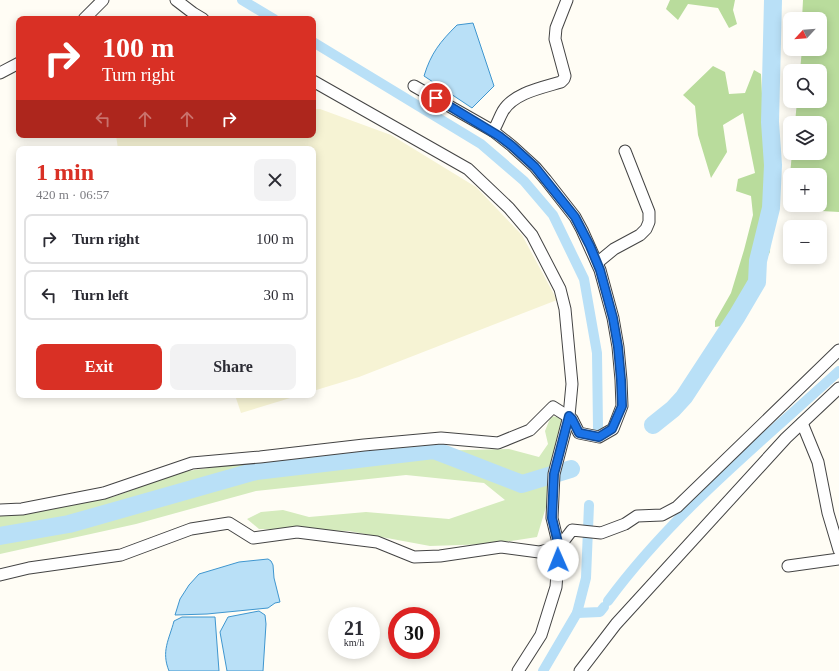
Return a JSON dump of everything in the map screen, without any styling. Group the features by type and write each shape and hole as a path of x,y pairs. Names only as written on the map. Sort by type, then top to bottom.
{"street":[{"path":"87,16 103,0"},
{"path":"176,0 198,16"},
{"path":"493,131 502,112 512,102 526,93 561,82 564,79 565,76 555,39 556,28 567,0"},
{"path":"0,73 16,65"},
{"path":"316,83 468,169 509,208 532,235 560,289 565,309 572,384 569,416 554,474 552,518 559,547 556,587 541,635 518,671"},
{"path":"0,510 22,508 104,493 192,463 441,438 498,443 530,430 553,407 572,419 579,433 599,437 612,429 622,406 617,340 613,318 600,270 575,217 535,167 512,146 493,131 414,86"},
{"path":"597,263 614,249 640,235 646,229 649,222 649,212 625,152"},
{"path":"0,576 29,568 121,555 191,529 229,523 254,538 297,532 377,542 414,557 440,556 501,547 539,552 559,547 572,530 601,533 625,524 637,516 662,515 677,507 839,350"},
{"path":"580,671 616,624 757,469 839,388"},
{"path":"802,423 818,462 828,513 839,550"},
{"path":"788,566 839,559"}],"shaded area":[{"path":"316,109 320,109 391,135 476,187 522,235 557,300 359,377 316,390 316,146 118,146 116,138 316,138"},
{"path":"236,398 290,398 241,413"}],"green space":[{"path":"670,0 735,0 733,10 737,24 729,28 718,8 688,4 678,20 666,9"},
{"path":"803,0 839,0 839,212 827,211 827,168 791,168 791,160 827,160 827,116 796,116 796,108 827,108 827,64 801,64 801,56 827,56 827,12 802,12"},
{"path":"713,66 725,72 729,94 745,93 754,70 761,74 766,173 771,217 770,252 758,275 727,325 715,327 715,321 731,293 753,215 751,196 736,191 738,179 755,173 743,113 723,125 727,152 711,178 698,135 695,106 683,95"},
{"path":"551,416 562,418 546,507 537,537 491,544 430,546 349,531 259,529 247,519 261,512 283,510 309,517 366,512 449,519 505,500 484,483 406,475 256,491 136,524 0,554 0,516 33,513 113,497 181,472 222,466 386,452 509,449 539,457 548,444 545,431"}],"water":[{"path":"473,23 494,86 472,108 424,76 433,54 451,31 457,25"},
{"path":"268,559 273,565 274,578 280,602 275,603 268,608 207,614 175,615 180,599 189,585 199,574 239,562"},
{"path":"259,611 265,615 266,624 263,671 227,671 220,632 228,617"},
{"path":"182,617 215,617 219,671 169,671 166,657 167,646 174,621"}],"waterway":[{"path":"242,0 269,16"},
{"path":"653,425 673,409 684,397 737,316 757,282 758,261 771,208 773,165 770,122 773,0"},
{"path":"316,44 481,144 524,181 553,215 584,279 597,353 598,428"},
{"path":"608,601 660,538 718,480 839,371"},
{"path":"0,536 69,524 256,471 434,450 522,484 571,469"},
{"path":"543,671 577,613 586,578 589,505"},
{"path":"577,613 600,612 604,607"}],"route":[{"path":"436,98 493,131 535,167 546,180 575,217 590,246 600,270 613,318 618,347 622,406 612,429 599,437 579,433 569,416 554,474 552,518 559,547 558,560"}]}
